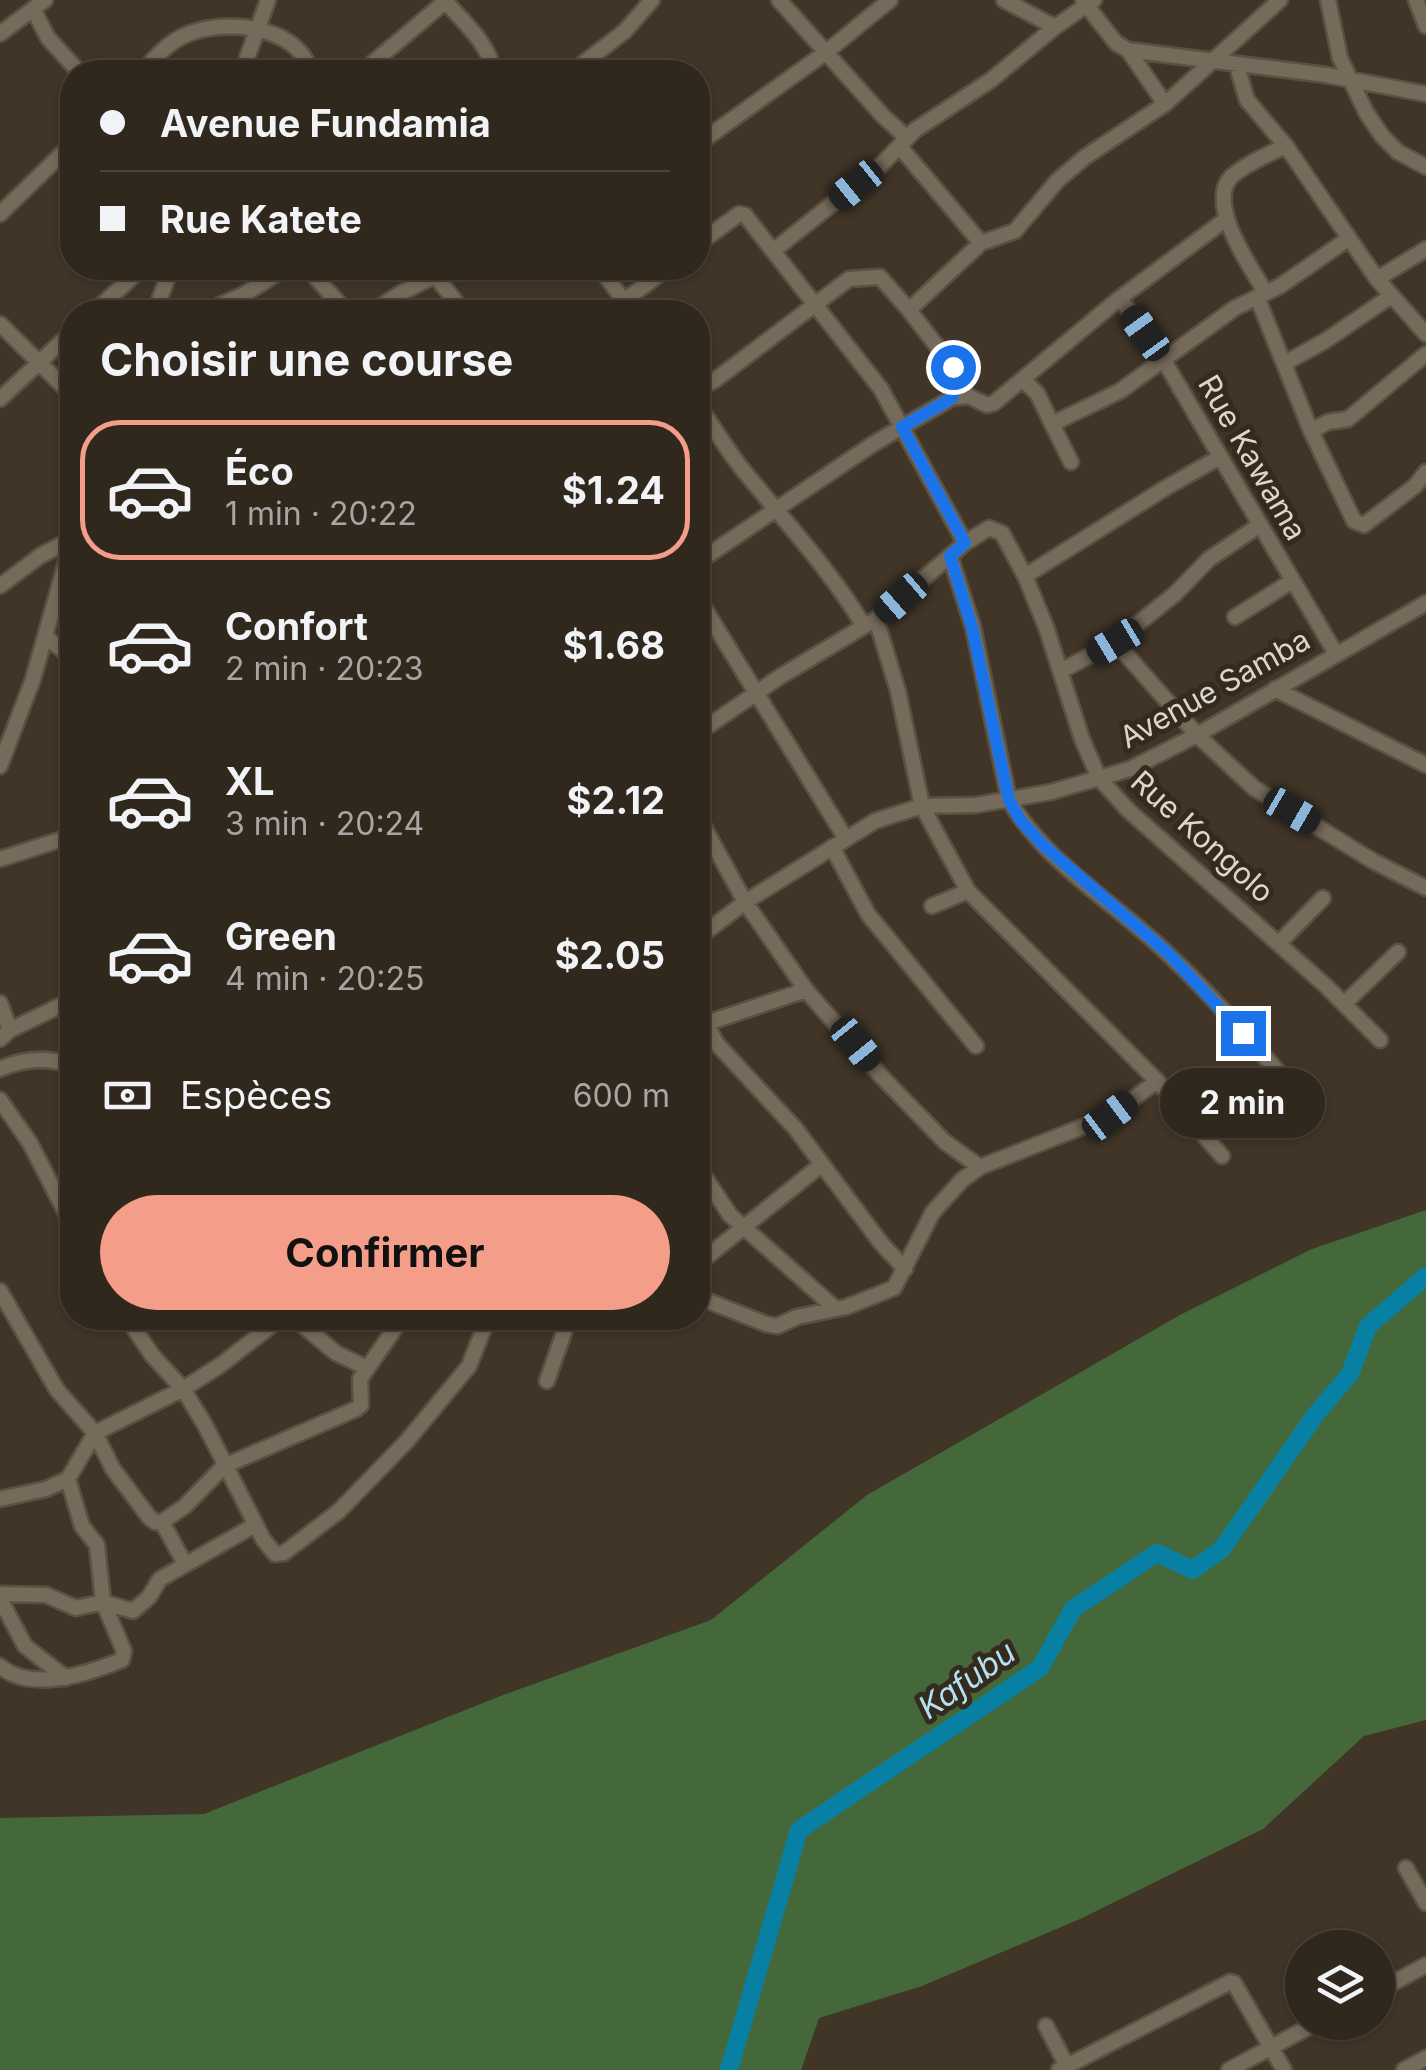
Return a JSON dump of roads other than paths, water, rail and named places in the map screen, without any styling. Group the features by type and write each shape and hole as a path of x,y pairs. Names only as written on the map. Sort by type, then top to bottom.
{"street":[{"path":"247,60 268,0"},
{"path":"376,60 445,0 480,41 490,60"},
{"path":"588,60 626,32 652,0"},
{"path":"778,0 904,142 980,242"},
{"path":"710,135 890,0"},
{"path":"1004,0 1055,27"},
{"path":"909,310 980,242 1015,231 1057,181 1085,157 1164,104 1280,0"},
{"path":"1328,0 1340,58 1366,112 1398,152 1426,167"},
{"path":"1416,0 1426,26"},
{"path":"773,251 904,142 991,80 1087,2 1116,42 1128,50 1164,104"},
{"path":"0,34 39,4 48,38 68,60"},
{"path":"154,60 190,32 233,26 259,29 299,50 305,60"},
{"path":"1128,50 1326,75 1426,94"},
{"path":"1237,66 1246,100 1286,146 1377,279 1426,334"},
{"path":"1286,146 1242,169 1228,182 1224,220 1261,295 1311,431 1358,525 1364,525 1415,486 1426,472"},
{"path":"0,214 60,156"},
{"path":"710,234 733,216 745,216 881,389 965,543 870,623 710,724"},
{"path":"710,554 952,398 968,396 987,405 994,403 1122,295 1224,220"},
{"path":"1052,424 1120,391 1235,308 1328,256 1348,239"},
{"path":"1377,279 1426,249"},
{"path":"710,383 849,279 871,275 888,282 953,367 957,383 952,398"},
{"path":"107,300 129,280"},
{"path":"232,300 267,280"},
{"path":"319,280 336,300"},
{"path":"390,300 419,280"},
{"path":"438,280 454,300"},
{"path":"635,300 656,280"},
{"name":"Rue Kawama","path":"1122,295 1336,654"},
{"path":"1286,364 1392,296"},
{"path":"0,324 60,383"},
{"path":"0,399 60,343"},
{"path":"1311,431 1352,416 1426,354"},
{"path":"1024,381 1037,393 1071,462"},
{"path":"710,422 742,468 870,623 898,691 922,806 968,891 1156,1081 1222,1156"},
{"path":"1026,576 1220,457"},
{"path":"1060,671 1115,642 1175,594 1209,559 1260,526"},
{"name":"Rue Kongolo","path":"965,543 989,528 1002,532 1026,576 1099,778 1128,810 1380,1040"},
{"path":"0,586 60,546"},
{"path":"950,556 972,627 1009,800 1021,821 1043,845 1169,954 1300,1096"},
{"path":"1235,617 1292,582"},
{"path":"0,766 16,731 60,585"},
{"name":"Avenue Samba","path":"710,929 745,902 875,821 922,806 976,806 1009,800 1130,769 1424,608"},
{"path":"710,618 846,838"},
{"path":"46,637 60,649"},
{"path":"1115,642 1197,735 1254,788 1426,888"},
{"path":"1275,689 1426,766"},
{"path":"710,838 745,902 806,990 881,1076 946,1142 980,1167"},
{"path":"0,859 60,840"},
{"path":"832,847 868,914 976,1046"},
{"path":"932,906 968,891"},
{"path":"1279,944 1324,898"},
{"path":"1344,1004 1398,952"},
{"path":"710,1016 806,990"},
{"path":"0,1003 5,1034 60,1006"},
{"path":"710,1034 795,1128 905,1270"},
{"path":"0,1068 32,1060 60,1061"},
{"path":"710,1303 771,1326 894,1288 933,1212 962,1180 980,1167 1110,1116 1156,1081"},
{"path":"0,1100 30,1143 60,1202"},
{"path":"710,1255 821,1165"},
{"path":"710,1185 730,1215 836,1309"},
{"path":"0,1291 57,1390 95,1433 113,1469 154,1522 162,1522 185,1506 224,1466 361,1405 360,1379 394,1330"},
{"path":"135,1330 183,1389 206,1425 255,1525 275,1554 284,1553 339,1512 388,1462 469,1366 483,1330"},
{"path":"0,1499 46,1489 68,1479 95,1433 183,1389 266,1330"},
{"path":"308,1330 336,1353 367,1368"},
{"path":"547,1381 564,1330"},
{"path":"0,1666 15,1674 56,1680 122,1660 124,1651 102,1602 97,1544 82,1526 68,1479"},
{"path":"162,1522 185,1564"},
{"path":"66,1678 24,1646 0,1596 46,1595 76,1608 102,1602 133,1611 149,1598 150,1590 160,1579 255,1525"},
{"path":"1406,1868 1426,1903"},
{"path":"1395,1981 1426,1964"},
{"path":"1046,2026 1063,2068 1230,1982 1284,2070"},
{"path":"1229,2070 1285,2040"},
{"path":"1404,2070 1426,2058"}],"waterway":[{"name":"Kafubu","path":"729,2070 799,1830 1040,1668 1073,1609 1157,1553 1193,1570 1222,1549 1316,1414 1350,1374 1368,1326 1426,1276"}]}
